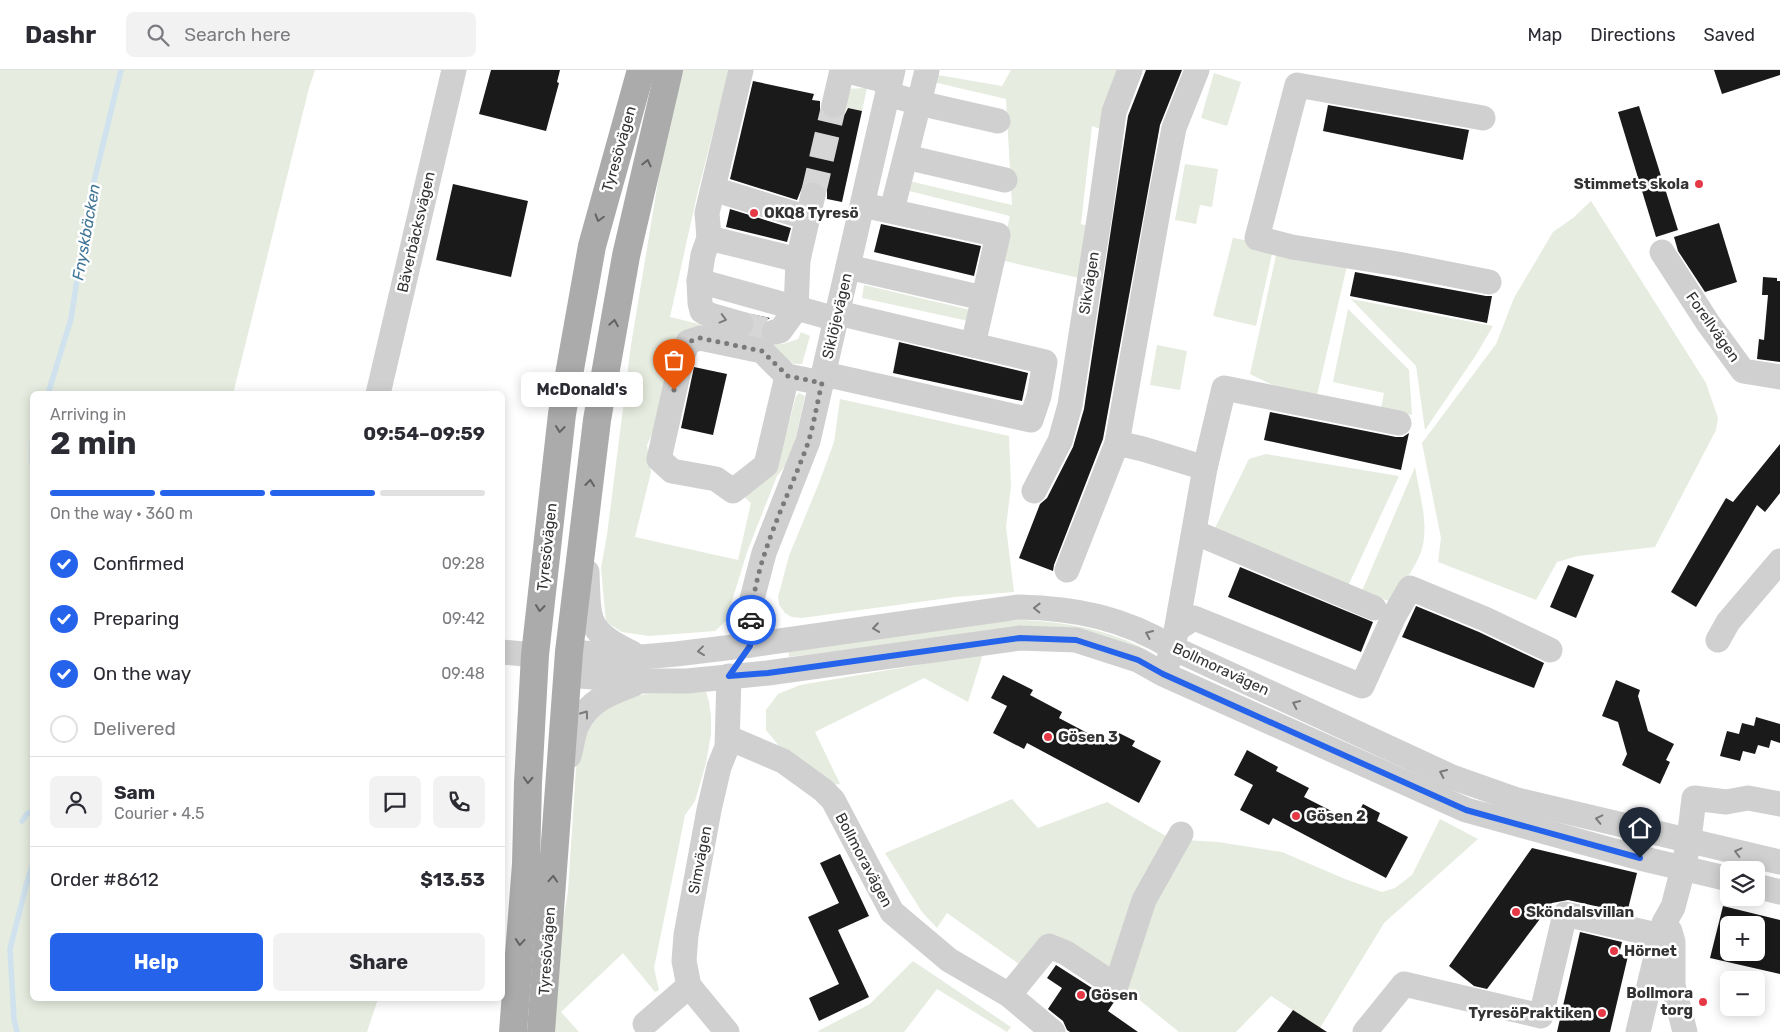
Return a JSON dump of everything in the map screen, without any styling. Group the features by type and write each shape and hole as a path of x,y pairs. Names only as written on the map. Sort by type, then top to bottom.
{"main road":[{"name":"Tyresövägen","path":"513,1032 526,864 534,654 562,414 592,246 641,70"},
{"name":"Tyresövägen","path":"541,1032 568,664 597,420 626,256 669,70"},
{"path":"534,654 568,664"}],"street":[{"name":"Bäverbäcksvägen","path":"379,391 454,70"},
{"path":"741,70 707,213 709,238 703,254 699,281 702,311 741,324"},
{"path":"834,104 842,70 891,82 919,103 998,122"},
{"path":"892,210 927,70"},
{"name":"Sikvägen","path":"1034,491 1060,441 1070,405 1114,112 1130,70"},
{"path":"1067,570 1117,443 1174,128 1197,70"},
{"name":"Siklöjevägen","path":"750,646 752,599 764,553 808,441 891,82"},
{"path":"1483,118 1297,86 1257,238 1292,247 1398,264 1489,282"},
{"path":"906,157 1005,180"},
{"path":"713,189 811,207 798,260 796,309 780,331 774,332"},
{"path":"863,205 998,235 972,345"},
{"path":"709,238 798,260"},
{"name":"Forellvägen","path":"1662,252 1708,323 1743,371 1780,377"},
{"path":"848,267 983,298"},
{"path":"699,281 796,309 810,310 1044,362 1039,396 1031,420 823,378 788,376 762,351 700,338 688,342 682,357 659,459 672,471 716,479 733,491 759,459 775,402 788,376"},
{"path":"1163,674 1175,638 1206,468 1224,388 1399,423"},
{"path":"1117,443 1206,468"},
{"name":"Bollmoravägen","path":"585,532 589,618 600,634 612,644 642,657"},
{"path":"1194,532 1374,608"},
{"path":"1718,640 1728,622 1780,561"},
{"path":"1175,638 1194,618 1362,686 1394,616 1410,588 1485,619 1550,650"},
{"name":"Bollmoravägen","path":"568,664 750,646 1019,607 1052,608 1086,613 1150,634 1175,638 1452,777 1517,800 1780,862"},
{"name":"Bollmoravägen","path":"568,664 642,682 686,681 768,673 1020,638 1076,640 1138,660 1163,674 1466,810 1720,878"},
{"path":"729,676 750,646"},
{"path":"505,652 534,654"},
{"name":"Simvägen","path":"727,1032 689,986 684,960 686,936 709,810 719,767 728,747 729,676"},
{"name":"Bollmoravägen","path":"559,793 577,725 588,708 604,695 642,682"},
{"name":"Bollmoravägen","path":"728,738 783,761 823,790 833,800 892,912 949,960 1016,1001 1053,1032"},
{"path":"1638,1032 1663,930 1673,907 1683,869 1694,798 1726,802 1748,798 1780,804"},
{"path":"1016,1001 1048,946 1066,953 1116,986 1144,900 1181,834"},
{"path":"1765,888 1780,892"},
{"path":"1365,1032 1404,984 1541,1016 1565,914 1670,930 1673,942 1673,985 1685,1032"},
{"path":"645,1024 689,986"}],"shaded area":[{"path":"0,70 315,70 234,391 30,391 30,1001 377,1001 367,1032 0,1032"},
{"path":"678,70 729,70 697,195 670,317 783,344 798,339 801,332 810,336 802,364 794,364 780,355 689,334 669,396 647,445 651,472 635,537 738,560 751,503 742,495 786,434 796,396 799,393 805,396 791,459 777,476 747,552 726,621 715,631 649,636 622,632 606,622 601,568 607,535 631,345"},
{"path":"1011,70 1129,70 1107,131 1092,126 1081,224 1089,226 1079,278 1000,260 1010,216 905,190 909,181 1012,205 1006,99 929,81 932,74 1002,86"},
{"path":"1214,73 1241,82 1227,126 1201,118"},
{"path":"867,88 862,111 839,106 843,89"},
{"path":"1185,164 1218,169 1212,207 1200,205 1196,224 1175,220"},
{"path":"1591,201 1706,383 1718,418 1716,430 1655,547 1578,556 1557,562 1536,600 1438,562 1441,538 1422,443 1496,344 1514,298 1553,232 1573,218"},
{"path":"1233,238 1274,245 1256,326 1213,316"},
{"path":"1277,251 1347,266 1317,395 1281,389 1250,374"},
{"path":"864,285 975,311 973,322 862,298"},
{"path":"1351,299 1493,326 1476,355 1425,430 1416,366"},
{"path":"1348,309 1409,370 1412,415 1381,408 1384,393 1333,382"},
{"path":"1157,345 1187,351 1180,390 1150,385"},
{"path":"840,399 1009,436 1011,486 1006,527 1014,592 955,597 802,618 792,617 785,613 779,605 778,597 789,556 834,442"},
{"path":"1266,454 1399,476 1348,586 1214,530 1249,459"},
{"path":"1415,467 1423,509 1423,542 1415,565 1391,602 1362,591"},
{"path":"1024,620 1099,631 1141,647 1139,652 1017,628 789,657 788,649 998,621"},
{"path":"983,654 968,702 924,678 815,732 840,784 832,785 785,753 766,730 766,710 778,694 800,685"},
{"path":"706,692 711,717 711,734 706,763 695,801 685,815 654,968 659,990 655,992 623,953 561,1012 579,1032 548,1032 549,1012 568,891 576,768 584,737 592,718 625,698 646,694"},
{"path":"1012,799 1038,828 1107,802 1171,839 1218,842 1282,852 1345,879 1382,892 1395,888 1412,875 1440,819 1478,839 1384,923 1320,1028 1271,996 1236,1032 1179,1032 1068,942 1026,969 947,913 937,928 922,912 885,853"},
{"path":"913,961 1011,1027 1007,1032 937,989 904,1032 818,1031 870,1004"}],"building":[{"path":"491,70 560,70 557,82 559,83 546,131 479,114"},
{"path":"1146,70 1182,70 1160,125 1103,439 1053,571 1019,558 1040,504 1047,498 1073,447 1084,409 1128,116"},
{"path":"1714,70 1780,70 1780,75 1722,94"},
{"name":"OKQ8 Tyresö","path":"753,81 814,94 812,100 820,101 820,110 830,119 839,119 848,108 862,111 842,202 827,199 827,191 823,185 816,181 809,181 803,185 797,200 730,179"},
{"path":"1328,105 1469,130 1463,160 1323,131"},
{"path":"1639,106 1678,230 1656,237 1618,112"},
{"path":"453,184 528,201 511,277 436,260"},
{"path":"730,209 791,228 787,242 726,227"},
{"path":"1719,223 1737,282 1705,292 1678,251 1674,237"},
{"path":"881,224 981,246 974,276 874,252"},
{"path":"1355,272 1492,296 1487,323 1350,296"},
{"path":"1763,277 1777,278 1777,281 1780,281 1780,362 1757,359 1759,339 1764,340 1768,295 1762,295"},
{"path":"751,314 770,318 761,327 760,336 751,334 755,328 755,321"},
{"path":"899,342 1028,373 1022,401 893,373"},
{"path":"694,367 727,374 713,435 681,428"},
{"path":"1270,412 1396,437 1403,437 1409,433 1401,470 1264,440"},
{"path":"1780,444 1780,493 1765,512 1757,505 1696,607 1671,592 1726,498 1733,502"},
{"path":"1568,565 1594,575 1576,618 1550,607"},
{"path":"1240,567 1373,622 1361,652 1228,597"},
{"path":"1416,606 1479,632 1544,663 1534,688 1402,637"},
{"name":"Gösen 3","path":"1003,675 1033,690 1030,695 1062,712 1059,718 1110,745 1117,732 1135,741 1132,746 1161,761 1139,803 1027,743 1024,749 993,733 1007,706 991,698"},
{"path":"1616,680 1640,690 1638,696 1648,731 1674,744 1666,760 1670,762 1660,784 1622,765 1627,754 1618,722 1602,716"},
{"path":"1756,717 1780,724 1780,743 1771,740 1769,748 1758,745 1755,754 1743,751 1740,761 1720,756 1727,731 1739,734 1742,723 1754,726"},
{"name":"Gösen 2","path":"1247,750 1278,767 1276,771 1309,788 1304,797 1353,822 1363,804 1380,813 1377,821 1408,837 1386,878 1273,818 1269,825 1240,810 1253,785 1234,775"},
{"name":"Sköndalsvillan","path":"1532,848 1637,873 1627,913 1568,900 1552,903 1487,989 1474,986 1449,966"},
{"path":"840,854 869,916 838,930 869,997 819,1021 809,998 839,984 808,917 839,903 820,863"},
{"path":"1723,906 1764,916 1720,916"},
{"path":"1765,916 1780,920 1780,974 1723,961 1765,961"},
{"path":"1720,918 1720,960 1710,958"},
{"path":"1580,932 1622,942 1619,954 1628,956 1610,1032 1557,1032"},
{"name":"Gösen","path":"1056,965 1114,1002 1108,1011 1138,1032 1070,1032 1067,1030 1063,1021 1048,1009 1062,988 1047,978"},
{"path":"1293,1010 1327,1032 1277,1032"}],"waterway":[{"name":"Fnyskbäcken","path":"49,391 71,319 89,202 121,70"},
{"path":"22,821 30,812"},
{"name":"Fnyskbäcken","path":"17,1032 14,1019 10,949 30,873"}],"tunnel":[{"path":"813,195 834,105"},
{"path":"741,324 774,332"}],"way so far":[{"path":"674,390 682,357 688,342 700,338 762,351 788,376 822,383 808,441 764,553 752,599 751,620"}],"place":[{"name":"Stimmets skola","path":"1699,184"},
{"name":"OKQ8 Tyresö","path":"754,213"},
{"name":"McDonald's","path":"674,390"},
{"name":"Gösen 3","path":"1048,737"},
{"name":"Gösen 2","path":"1296,816"},
{"name":"Sköndalsvillan","path":"1516,912"},
{"name":"Hörnet","path":"1614,951"},
{"name":"Gösen","path":"1081,995"},
{"name":"Bollmora torg","path":"1703,1002"},
{"name":"TyresöPraktiken","path":"1602,1013"}],"route":[{"path":"751,620 750,646 729,676 768,673 1020,638 1076,640 1138,660 1163,674 1466,810 1640,858"}]}
